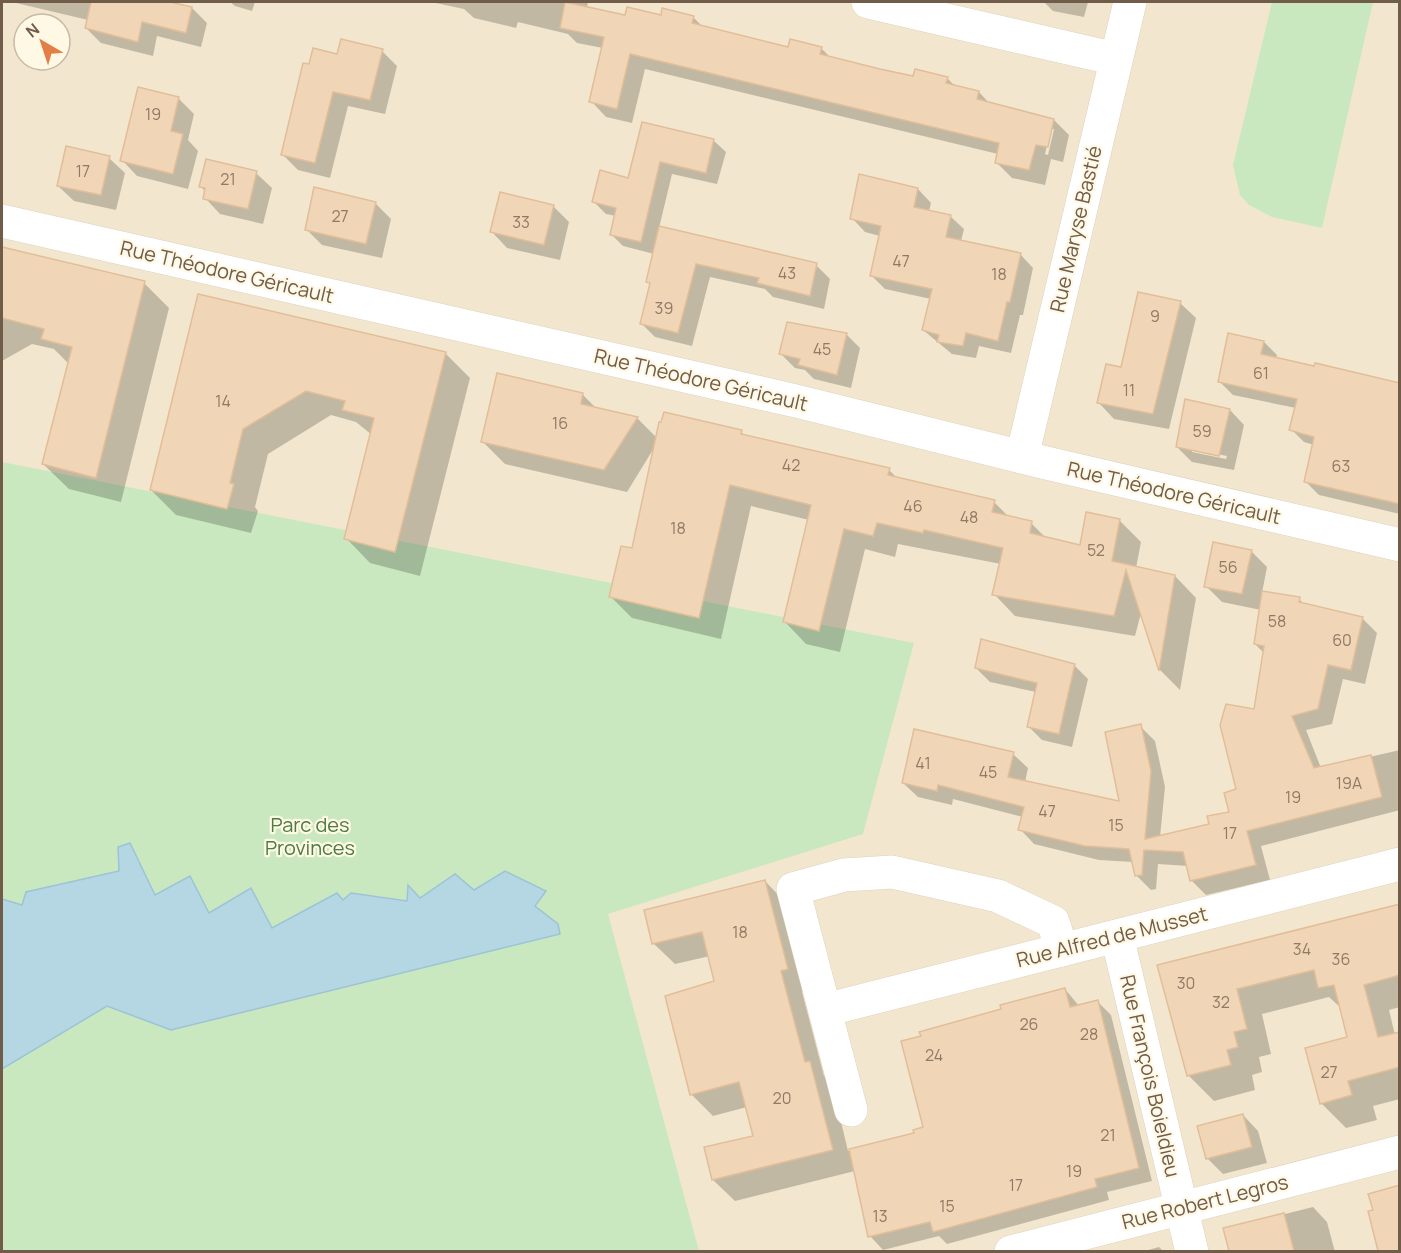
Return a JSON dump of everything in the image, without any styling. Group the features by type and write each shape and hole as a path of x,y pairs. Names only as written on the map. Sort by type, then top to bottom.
{"street":[{"path":"868,2 1116,59"},
{"name":"Rue Maryse Bastié","path":"1022,457 1130,2"},
{"name":"Rue Théodore Géricault","path":"2,220 772,396 1400,545"},
{"name":"Rue Alfred de Musset","path":"825,1010 1400,864"},
{"path":"851,1110 793,889 844,875 892,872 998,896 1053,922 1062,950"},
{"name":"Rue François Boieldieu","path":"1117,936 1192,1251"},
{"name":"Rue Robert Legros","path":"1011,1251 1400,1152"}],"shaded area":[{"path":"2,2 1399,2 1399,1251 2,1251"}],"green space":[{"path":"1272,2 1373,2 1322,228 1272,217 1249,205 1240,195 1233,165"},
{"name":"Parc des Provinces","path":"2,462 914,643 863,834 608,914 699,1251 2,1251"}],"water":[{"path":"130,843 155,895 190,876 209,913 251,888 272,928 337,893 343,900 351,893 407,901 408,885 420,898 455,874 474,890 505,871 546,891 535,906 558,924 560,934 171,1030 107,1006 2,1069 2,899 22,905 26,892 119,871 118,847"}],"building":[{"path":"91,2 170,2 192,7 186,33 142,22 138,42 85,28"},
{"path":"565,2 625,15 627,7 661,15 662,8 694,16 692,23 788,47 790,39 822,47 820,54 880,69 913,76 915,69 948,77 946,83 979,91 977,99 1054,119 1048,147 1036,145 1029,170 995,163 999,143 630,54 617,109 589,102 604,37 560,28"},
{"path":"341,39 383,49 370,100 333,92 315,163 281,155 303,63 309,64 313,48 337,54"},
{"path":"138,87 179,97 171,131 183,134 173,174 120,161"},
{"path":"642,122 714,139 706,173 660,162 641,242 610,235 616,208 592,202 600,170 628,178"},
{"path":"66,146 110,156 101,195 57,186"},
{"path":"206,159 257,171 248,209 203,199 205,188 199,187"},
{"path":"859,174 918,188 914,207 951,215 946,237 1021,253 998,341 966,333 963,346 937,342 939,335 922,330 932,289 870,276 881,226 850,219"},
{"path":"314,187 376,202 366,244 305,230"},
{"path":"500,192 554,205 544,245 490,232"},
{"path":"659,226 817,263 810,296 757,283 759,278 696,264 678,333 640,324 650,283 646,282"},
{"path":"2,247 145,281 96,478 42,464 72,347 41,339 44,329 2,318"},
{"path":"1138,292 1181,301 1153,414 1097,403 1106,364 1121,367"},
{"path":"198,294 446,352 395,552 344,539 374,418 342,410 345,401 306,391 243,429 230,483 234,484 227,509 150,490"},
{"path":"787,322 847,333 837,375 798,365 800,359 779,354"},
{"path":"1228,333 1264,341 1261,354 1314,366 1315,363 1400,383 1400,504 1304,482 1314,437 1289,430 1297,399 1218,382"},
{"path":"497,373 583,393 581,404 638,417 604,470 481,442"},
{"path":"1185,399 1230,409 1219,456 1176,447"},
{"path":"664,412 742,430 741,434 890,468 888,475 995,500 992,512 1032,521 1030,533 1080,545 1086,512 1120,519 1112,561 1175,575 1159,671 1126,570 1114,616 992,595 1003,548 924,530 923,533 877,523 873,536 844,529 819,631 783,622 811,505 730,485 699,618 609,597 621,546 632,548 659,422"},
{"path":"1213,542 1252,550 1242,594 1204,587"},
{"path":"1262,591 1300,597 1299,602 1363,617 1351,670 1328,665 1318,709 1292,716 1314,768 1371,755 1382,797 1247,831 1256,865 1190,881 1183,852 1144,850 1142,875 1135,876 1129,849 1085,846 1018,830 1024,807 938,785 937,791 902,783 914,729 1014,752 1008,777 1119,801 1105,732 1141,724 1151,771 1145,839 1209,824 1207,816 1229,812 1224,793 1236,789 1220,725 1226,704 1254,709 1264,646 1254,644"},
{"path":"981,639 1075,664 1059,734 1027,727 1037,683 975,668"},
{"path":"765,880 788,969 781,971 805,1062 810,1061 833,1150 712,1180 704,1147 753,1136 739,1082 690,1095 665,996 714,981 702,932 652,944 644,910"},
{"path":"1400,904 1400,975 1364,985 1378,1037 1400,1032 1400,1067 1348,1081 1352,1095 1320,1104 1305,1048 1347,1037 1334,985 1318,988 1314,970 1237,989 1247,1029 1234,1032 1238,1047 1227,1050 1231,1065 1187,1076 1157,965"},
{"path":"1065,988 1070,1007 1098,1000 1139,1168 1095,1179 1097,1187 933,1232 930,1222 868,1237 849,1149 914,1133 913,1130 923,1127 901,1041 921,1036 919,1032 1001,1009 1000,1005"},
{"path":"1243,1114 1252,1147 1206,1159 1197,1126"},
{"path":"1400,1185 1400,1251 1378,1251 1368,1211 1373,1210 1368,1194"},
{"path":"1284,1213 1294,1251 1229,1251 1223,1228"}]}
